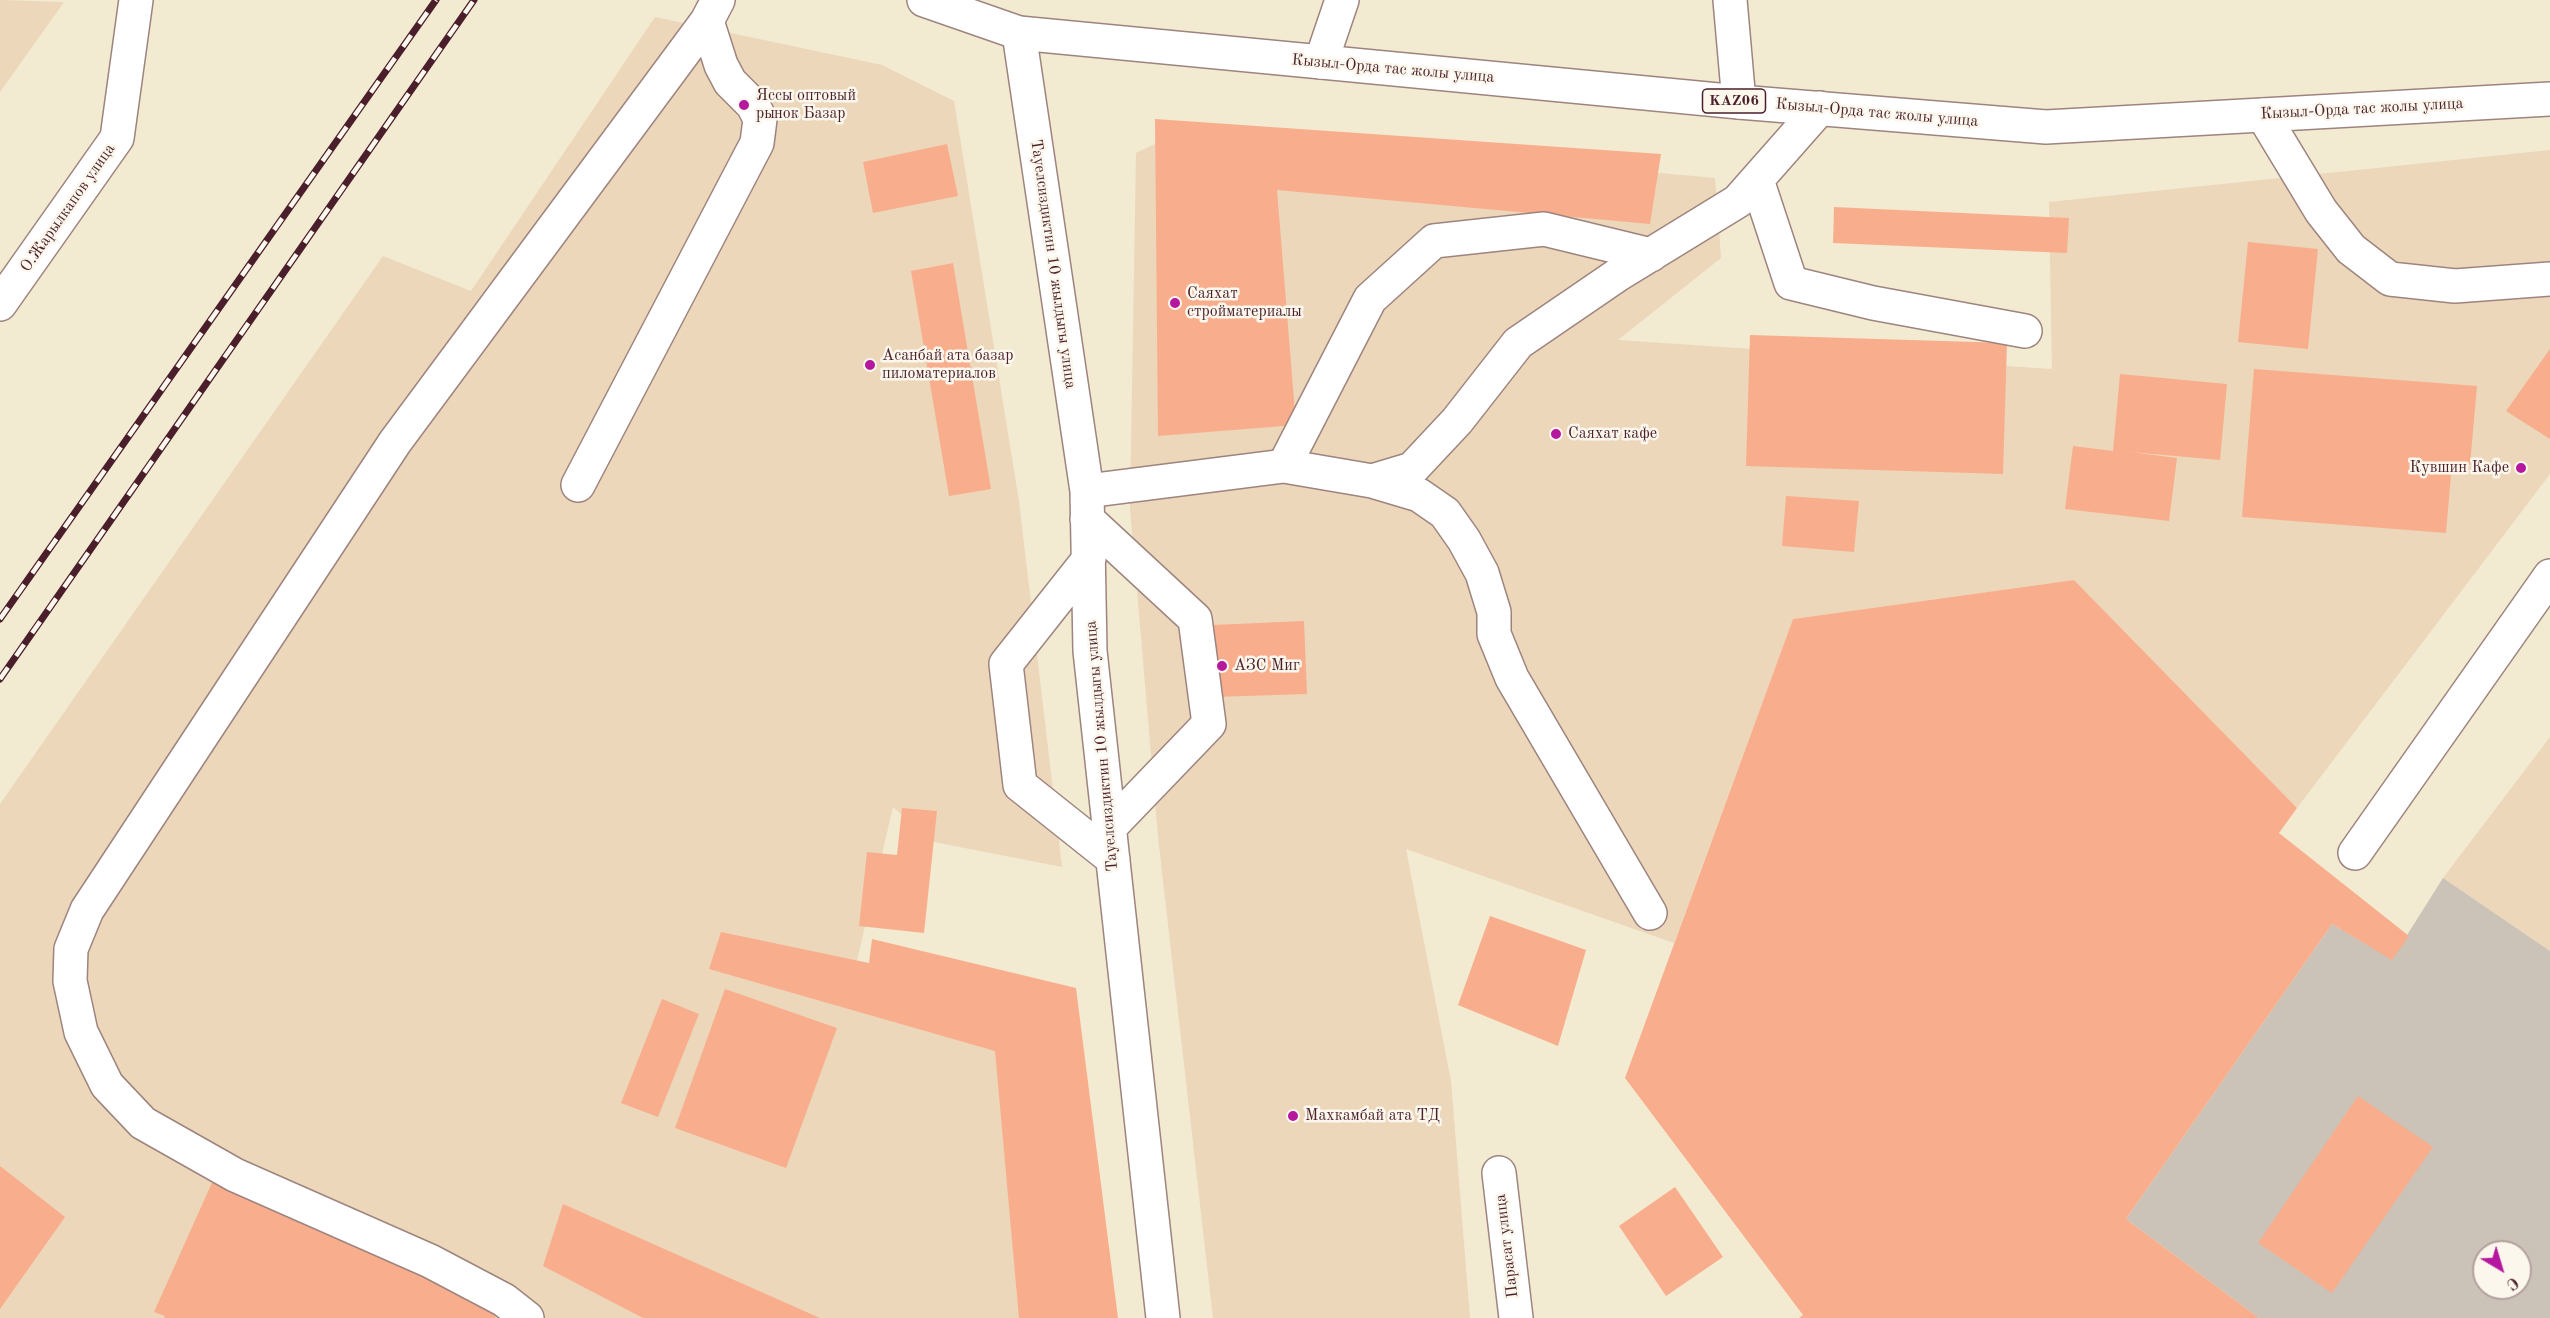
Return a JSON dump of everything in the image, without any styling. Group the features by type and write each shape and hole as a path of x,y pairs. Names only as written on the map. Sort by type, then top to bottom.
{"street":[{"name":"О.Жарылкапов улица","path":"0,304 117,138 136,0"},
{"name":"Кызыл-Орда тас жолы улица","path":"924,0 1019,33 1739,102 2046,127 2550,99"},
{"path":"1321,62 1342,0"},
{"path":"1730,0 1739,102"},
{"path":"578,485 757,143 760,119 753,105 730,82 721,65 713,10"},
{"path":"527,1318 504,1300 430,1261 235,1175 143,1123 107,1084 81,1032 70,981 71,948 87,910 395,442 713,10"},
{"name":"Тауелсиздиктин 10 жылдыгы улица","path":"1019,33 1087,505 1090,651 1163,1318"},
{"path":"1372,481 1412,469 1457,421 1518,343 1651,255 1738,201 1820,108"},
{"path":"2263,115 2321,211 2351,249 2390,279 2455,286 2550,279"},
{"path":"1757,180 1791,283 1873,303 2025,331"},
{"path":"1284,466 1370,299 1434,241 1544,229 1651,255"},
{"path":"1087,505 1284,466 1372,481 1419,495 1445,513 1464,540 1482,573 1494,612 1494,634 1512,678 1650,913"},
{"path":"1087,505 1195,619 1209,724 1111,843 1020,785 1006,664 1089,559"},
{"path":"2355,854 2550,576"},
{"name":"Парасат улица","path":"1499,1173 1516,1318"}],"shaded area":[{"path":"0,0 64,2 0,92"},
{"path":"655,17 882,65 954,101 1019,501 1062,867 934,842 893,807 855,969 1050,990 1103,1318 0,1318 0,804 383,256 471,291"},
{"path":"1184,130 1715,178 1721,258 1618,340 2052,369 2049,202 2550,150 2550,474 2297,808 2074,580 1793,619 1674,943 1406,849 1451,1081 1470,1318 1213,1318 1158,837 1130,508 1136,153"},
{"path":"2550,737 2550,951 2443,878"},
{"path":"2443,878 2550,951 2550,1318 2259,1318 2126,1219 2332,924 2392,959"}],"building":[{"path":"1155,119 1661,154 1650,224 1277,190 1296,425 1158,436"},
{"path":"947,144 958,196 873,213 863,162"},
{"path":"1834,207 2069,218 2067,253 1833,243"},
{"path":"2248,242 2318,249 2308,349 2238,342"},
{"path":"953,263 991,489 949,496 911,271"},
{"path":"1750,335 2007,343 2003,474 1746,466"},
{"path":"2550,349 2550,439 2506,411"},
{"path":"2254,369 2477,386 2470,465 2452,463 2446,533 2242,517"},
{"path":"2120,374 2227,384 2220,460 2130,452 2177,458 2169,521 2065,509 2073,446 2113,451"},
{"path":"1786,496 1859,501 1854,552 1782,546"},
{"path":"2074,580 2297,808 2279,833 2409,936 2392,960 2332,924 2126,1219 2259,1318 1799,1318 1803,1315 1625,1078 1793,619"},
{"path":"1304,621 1307,694 1214,697 1212,625"},
{"path":"902,808 937,811 924,933 859,926 867,852 897,855"},
{"path":"1490,916 1586,950 1558,1046 1458,1005"},
{"path":"721,932 869,963 872,939 1076,988 1118,1318 1019,1318 995,1051 709,969"},
{"path":"725,989 837,1028 786,1168 675,1128"},
{"path":"662,999 699,1014 658,1117 621,1103"},
{"path":"2358,1096 2433,1147 2332,1293 2258,1243"},
{"path":"0,1166 65,1217 0,1309"},
{"path":"215,1176 502,1302 495,1318 164,1318 165,1316 154,1312"},
{"path":"1675,1187 1723,1257 1666,1296 1619,1226"},
{"path":"563,1204 820,1318 643,1318 543,1266"}],"railway":[{"path":"0,619 436,0"},
{"path":"0,679 474,0"}],"place":[{"name":"Яссы оптовый рынок Базар","path":"744,105"},
{"name":"Саяхат стройматериалы","path":"1175,303"},
{"name":"Асанбай ата базар пиломатериалов","path":"870,365"},
{"name":"Саяхат кафе","path":"1556,434"},
{"name":"Кувшин Кафе","path":"2521,468"},
{"name":"АЗС Миг","path":"1222,666"},
{"name":"Махкамбай ата ТД","path":"1293,1116"}]}
